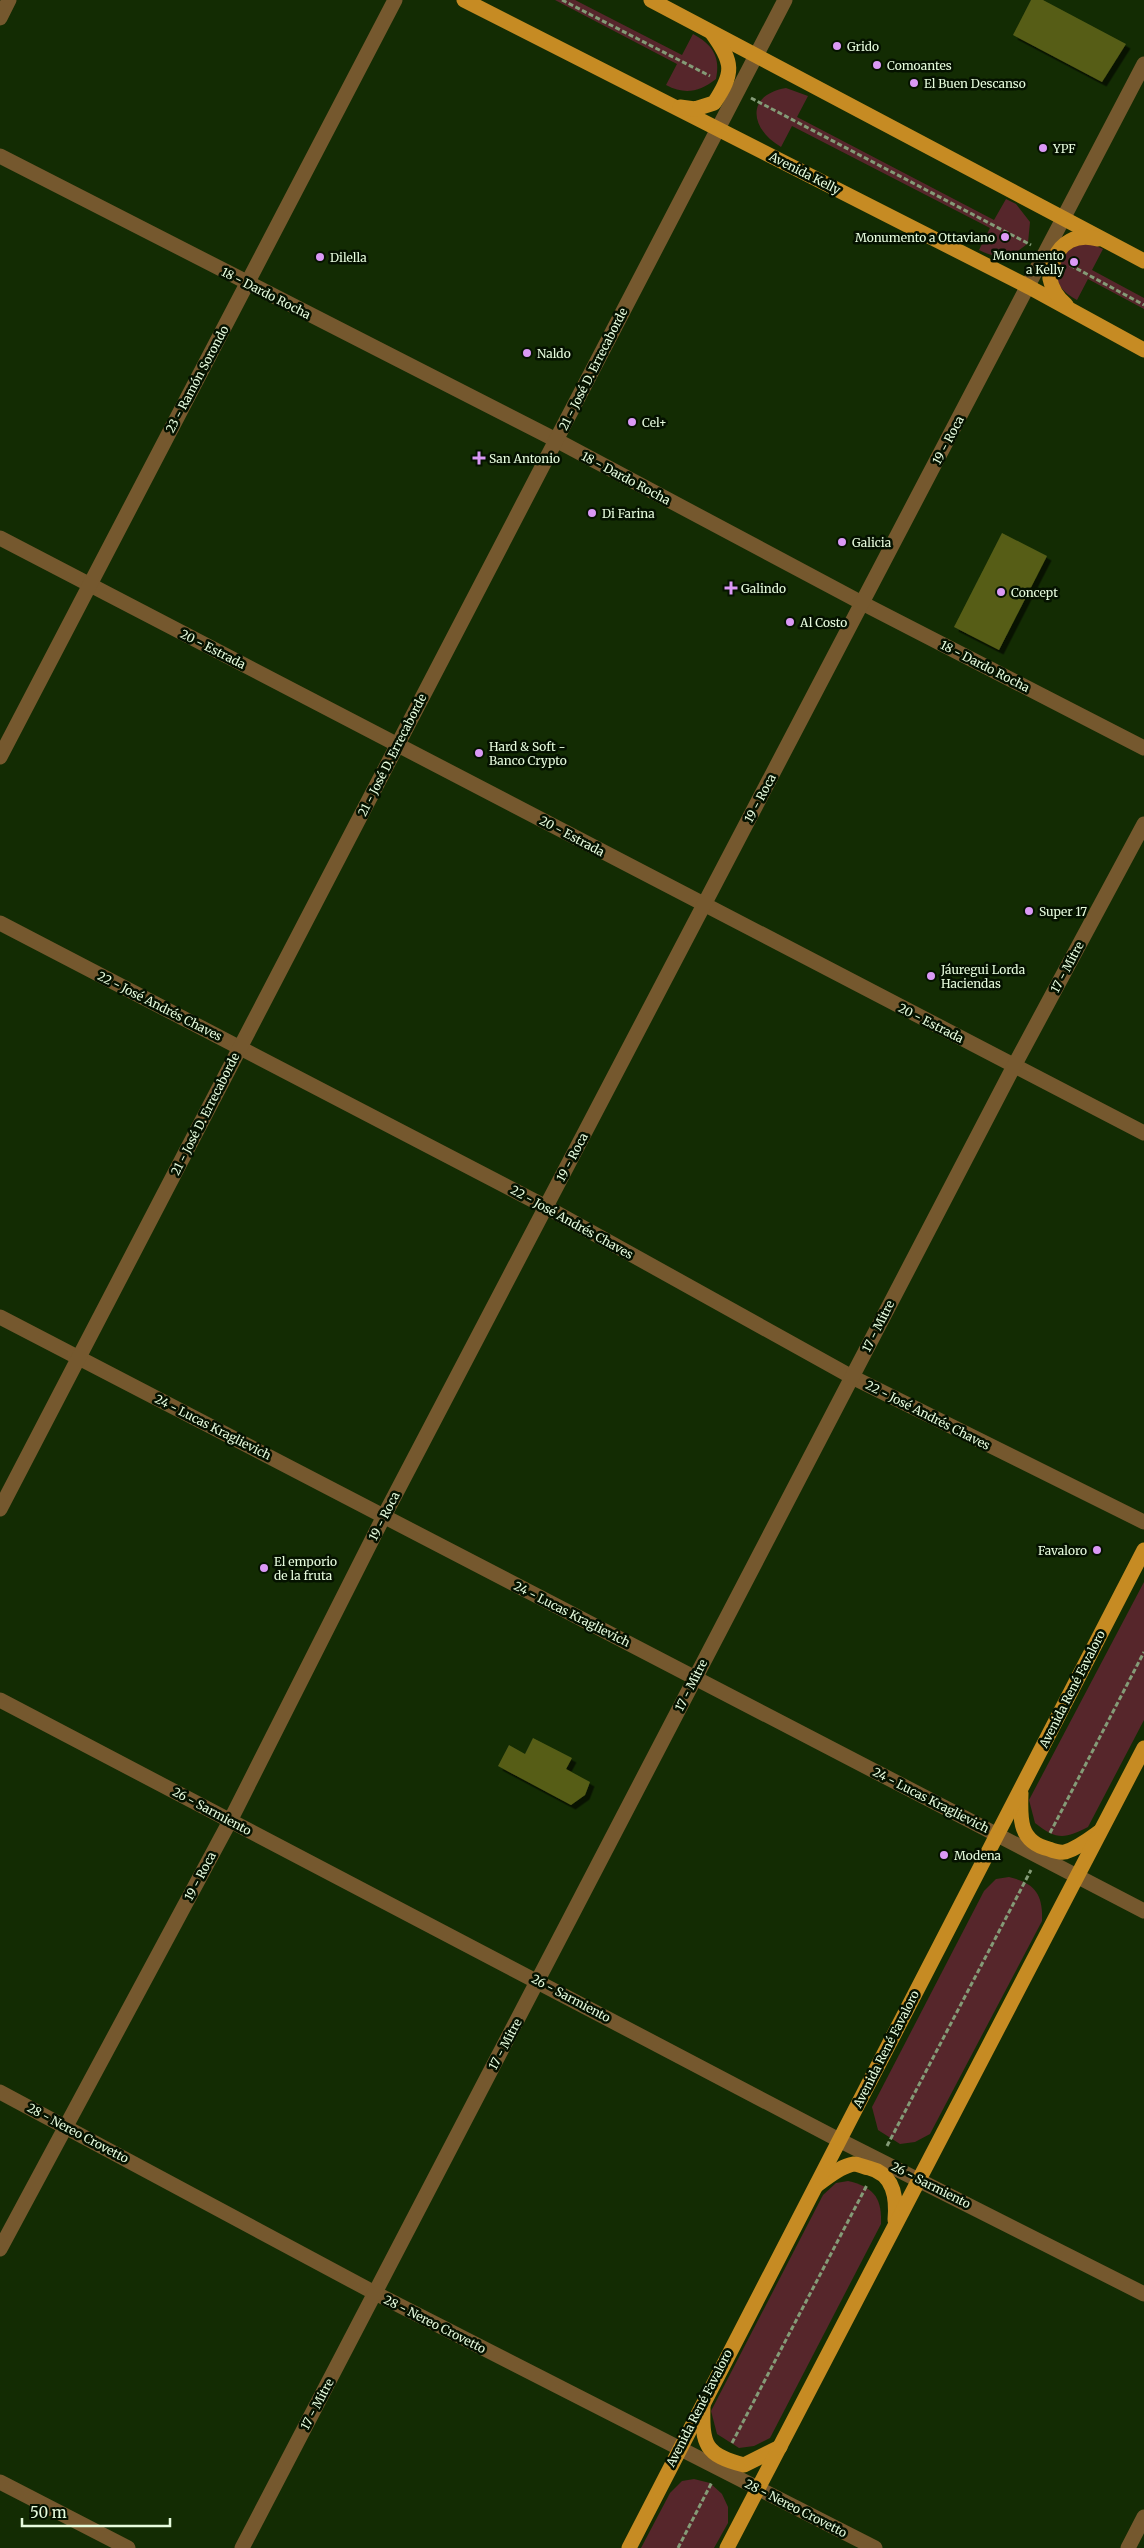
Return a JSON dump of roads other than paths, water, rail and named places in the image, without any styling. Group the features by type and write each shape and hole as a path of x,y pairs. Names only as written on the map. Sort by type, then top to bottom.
{"main road":[{"name":"Avenida Kelly","path":"464,0 1029,287 1144,350"},
{"path":"651,0 1144,261"},
{"path":"671,106 695,109 714,104 732,88 731,67 724,49 710,30"},
{"path":"1072,311 1056,295 1049,277 1051,255 1066,241 1085,235 1109,242"},
{"name":"Avenida René Favaloro","path":"629,2548 678,2449 997,1834 1138,1570 1144,1550"},
{"path":"727,2548 1144,1748"},
{"path":"1022,1786 1020,1816 1026,1836 1040,1852 1062,1852 1080,1845 1100,1832"},
{"path":"814,2188 836,2171 854,2164 877,2164 890,2181 896,2200 895,2227"},
{"path":"703,2402 702,2429 708,2448 721,2464 744,2465 781,2447"}],"street":[{"path":"0,18 9,0"},
{"name":"23 - Ramón Sorondo","path":"0,757 395,0"},
{"name":"21 - José D. Errecaborde","path":"0,1509 718,129 732,88 756,54 785,0"},
{"name":"19 - Roca","path":"0,2249 230,1820 384,1516 862,603 1029,287 1051,255 1065,218 1144,64"},
{"name":"18 - Dardo Rocha","path":"0,156 247,284 556,440 862,603 1144,748"},
{"name":"20 - Estrada","path":"0,538 1144,1133"},
{"name":"17 - Mitre","path":"242,2548 1014,1066 1144,824"},
{"name":"22 - José Andrés Chaves","path":"0,923 546,1207 852,1377 1144,1522"},
{"name":"24 - Lucas Kraglievich","path":"0,1316 997,1834 1040,1852 1077,1876 1144,1911"},
{"name":"26 - Sarmiento","path":"0,1700 538,1980 839,2140 877,2164 920,2179 1144,2294"},
{"name":"28 - Nereo Crovetto","path":"0,2092 375,2292 678,2449 721,2464 759,2488 875,2548"},
{"path":"0,2482 128,2548"},
{"path":"1128,2548 1144,2517"}],"place":[{"name":"Grido","path":"837,46"},
{"name":"Comoantes","path":"877,65"},
{"name":"El Buen Descanso","path":"914,83"},
{"name":"YPF","path":"1043,148"},
{"name":"Monumento a Ottaviano","path":"1005,237"},
{"name":"Dilella","path":"320,257"},
{"name":"Monumento a Kelly","path":"1074,262"},
{"name":"Naldo","path":"527,353"},
{"name":"Cel+","path":"632,422"},
{"name":"San Antonio","path":"479,458"},
{"name":"Di Farina","path":"592,513"},
{"name":"Galicia","path":"842,542"},
{"name":"Galindo","path":"731,588"},
{"name":"Concept","path":"1001,592"},
{"name":"Al Costo","path":"790,622"},
{"name":"Hard & Soft - Banco Crypto","path":"479,753"},
{"name":"Super 17","path":"1029,911"},
{"name":"Jáuregui Lorda Haciendas","path":"931,976"},
{"name":"Favaloro","path":"1097,1550"},
{"name":"El emporio de la fruta","path":"264,1568"},
{"name":"Modena","path":"944,1855"}]}
